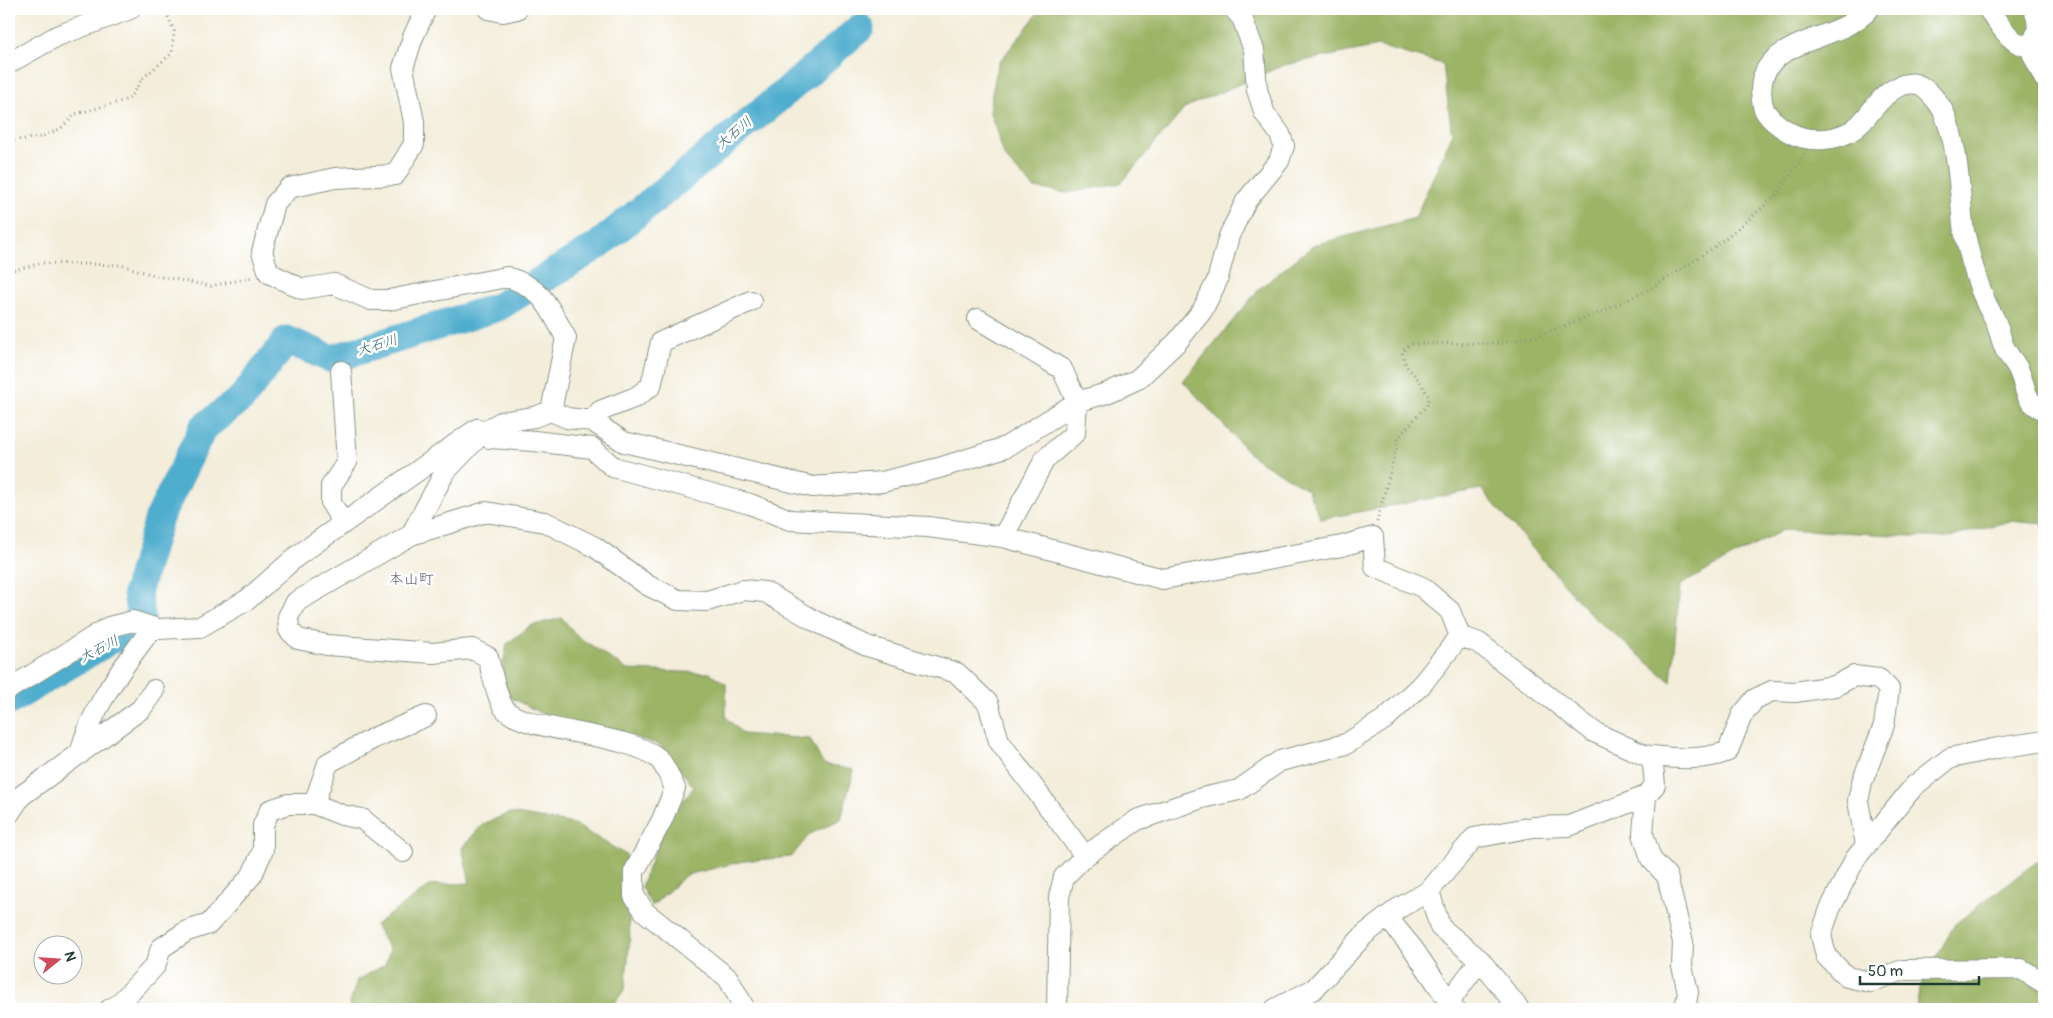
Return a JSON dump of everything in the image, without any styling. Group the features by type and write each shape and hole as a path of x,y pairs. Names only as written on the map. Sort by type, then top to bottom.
{"street":[{"path":"9,63 57,36 130,9"},
{"path":"426,9 413,37 403,68 414,122 414,144 394,175 335,178 289,188 275,204 262,252 269,273 302,289 334,284 371,300 389,300 507,277 524,282 544,298 566,338 551,411"},
{"path":"488,9 503,12 517,9"},
{"path":"411,535 446,472 483,432 500,422 534,417 551,411 567,418 592,420 624,442 813,487 882,482 939,468 1006,447 1077,402 1107,394 1138,379 1177,342 1202,311 1218,281 1229,236 1246,201 1279,161 1284,146 1280,134 1265,114 1257,90 1254,50 1242,18 1234,9"},
{"path":"1869,9 1847,25 1796,45 1774,60 1765,72 1760,87 1764,109 1778,125 1792,134 1816,140 1840,136 1858,126 1892,90 1901,85 1915,84 1928,92 1944,111 1957,154 1964,234 1985,301 1995,320 2006,350 2020,372 2024,391 2035,406 2044,410"},
{"path":"1988,9 2014,41 2022,46 2029,46"},
{"path":"2029,46 2038,34 2038,24 2034,9"},
{"path":"2029,46 2044,78"},
{"path":"592,420 600,411 636,397 651,386 661,342 751,301"},
{"path":"978,318 1062,369 1077,402 1075,433 1045,459 1003,537"},
{"path":"341,371 348,462 331,486 331,503 342,523"},
{"path":"9,689 109,627 133,621 158,629 200,627 247,600 297,556 477,429 489,438 592,448 613,467 750,504 790,520 928,527 1003,537 1163,579 1342,546 1373,537 1375,567 1422,587 1450,611 1460,636 1479,643 1594,732 1644,755 1678,758 1715,756 1728,751 1742,715 1755,699 1772,691 1795,692 1835,686 1854,676 1879,679 1889,689 1884,725 1862,782 1858,802 1866,844"},
{"path":"745,1009 728,978 645,912 634,896 634,872 662,820 675,788 659,759 637,746 521,719 504,709 488,657 472,649 433,653 327,645 298,639 289,630 288,617 296,602 411,535 486,512 545,522 595,547 648,586 678,600 707,601 743,590 765,592 815,621 867,646 957,673 988,703 998,741 1085,856"},
{"path":"80,754 84,734 116,677 152,628"},
{"path":"1056,1009 1059,897 1064,877 1085,856 1137,820 1202,798 1239,790 1280,761 1346,744 1385,719 1422,684 1460,636"},
{"path":"9,814 21,796 141,710 154,690"},
{"path":"314,804 328,763 376,736 426,716"},
{"path":"2044,742 1998,748 1950,758 1914,786 1855,859 1830,909 1821,935 1826,956 1847,977 1870,982 1903,970 2021,969 2044,983"},
{"path":"1275,1009 1314,989 1365,934 1399,908 1429,891 1474,838 1533,827 1569,826 1646,796 1654,785 1652,756"},
{"path":"1646,796 1644,834 1651,859 1666,876 1683,942 1682,966 1688,992 1685,1009"},
{"path":"110,1009 118,1004 156,966 161,948 188,931 209,924 252,875 263,850 263,825 270,810 288,804 314,804 342,815 362,819 402,852"},
{"path":"1429,891 1440,927 1480,960 1519,1009"},
{"path":"1387,917 1414,950 1452,1005 1480,960"}],"path":[{"path":"9,141 41,137 60,128 76,114 129,99 142,79 172,53 174,32 165,9"},
{"path":"1373,537 1399,437 1427,404 1429,398 1419,380 1406,366 1402,352 1410,344 1501,343 1537,336 1604,311 1654,286 1713,248 1754,216 1776,195 1816,140"},
{"path":"9,271 43,263 121,265 157,276 211,286 269,273"}],"green space":[{"path":"1041,9 2044,9 2044,524 2010,521 1946,538 1785,529 1680,585 1671,682 1589,613 1481,489 1321,519 1307,489 1253,457 1183,381 1260,288 1314,245 1415,218 1452,135 1443,64 1378,46 1284,65 1186,107 1121,183 1067,193 1034,188 1005,158 989,109 998,64"},
{"path":"562,618 576,635 627,670 710,673 726,684 726,717 743,734 810,739 823,764 854,770 841,819 810,834 791,857 744,861 686,875 652,906 641,887 670,817 694,787 660,745 593,724 564,728 550,718 510,697 501,676 507,644 530,626"},
{"path":"510,813 574,824 626,855 630,939 625,989 610,1009 348,1009 357,980 385,965 390,950 375,925 431,885 470,883 462,848 483,824"},
{"path":"2044,856 2044,1009 1915,1009 1921,985 1955,924"}],"waterway":[{"name":"大石川","path":"9,701 110,640 137,633 141,618 137,593 159,518 203,428 242,398 287,340 332,359 498,307 597,246 787,91 860,28"}],"district":[{"name":"本山町","path":"411,579"}]}
